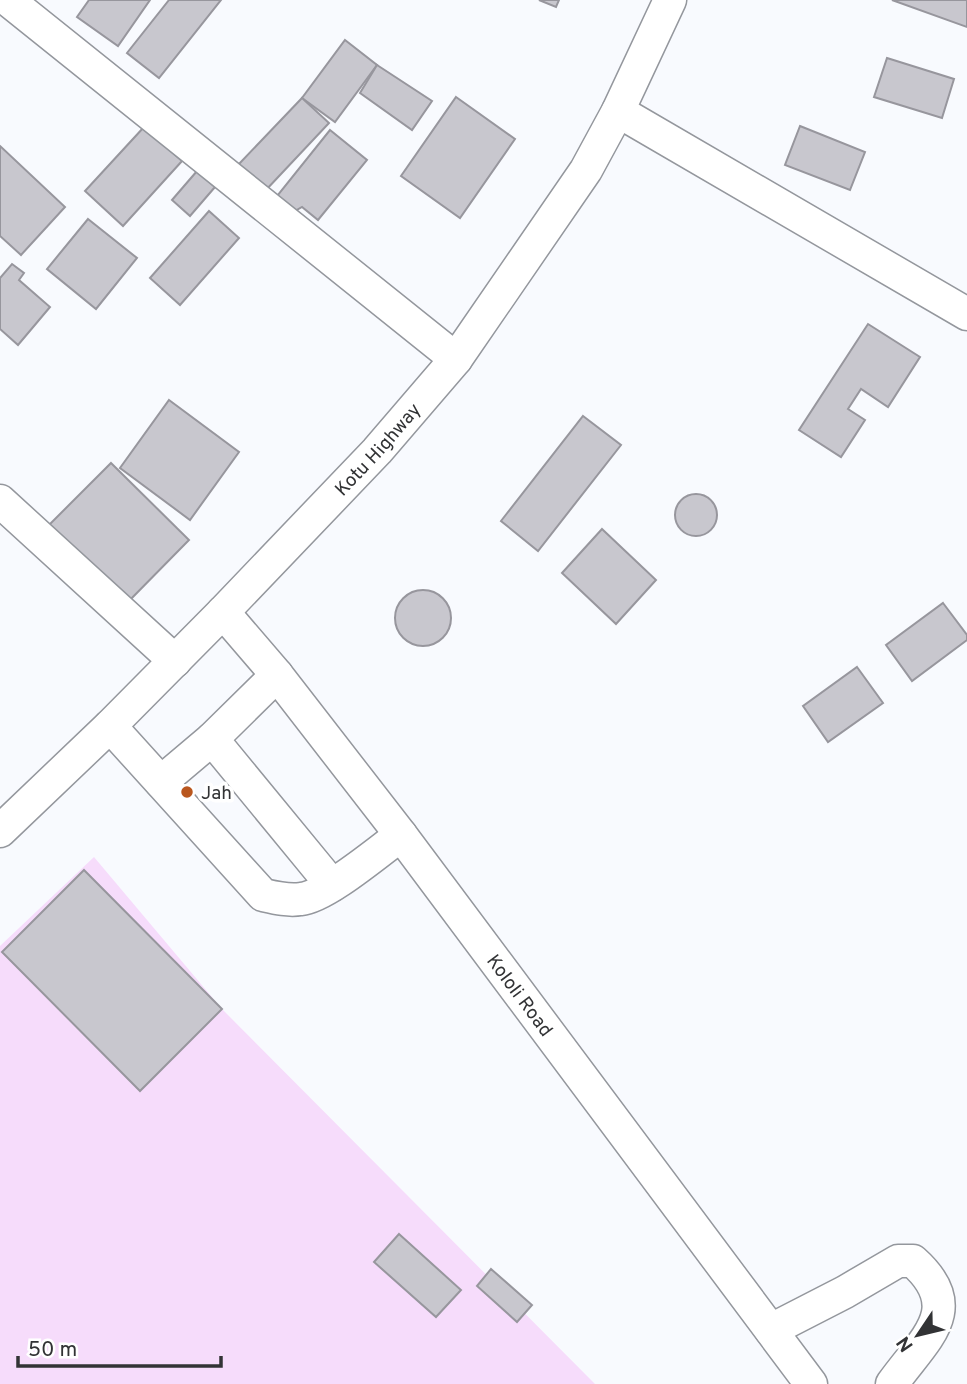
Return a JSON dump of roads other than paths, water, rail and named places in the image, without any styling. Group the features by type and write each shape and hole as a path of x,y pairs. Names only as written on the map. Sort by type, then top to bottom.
{"street":[{"name":"Kotu Highway","path":"0,831 110,726 223,612 377,451 456,359 586,170 618,111 670,0"},
{"path":"26,6 456,359"},
{"path":"618,111 967,314"},
{"path":"0,501 174,661"},
{"name":"Kololi Road","path":"223,612 277,675 401,835 811,1384"},
{"path":"161,782 212,739 277,675"},
{"path":"110,726 263,895 281,900 304,900 332,885 401,835"},
{"path":"212,739 332,885"},
{"path":"771,1331 898,1261 913,1261 934,1282 942,1302 937,1325 892,1384"}],"place":[{"name":"Jah","path":"187,792"}]}
